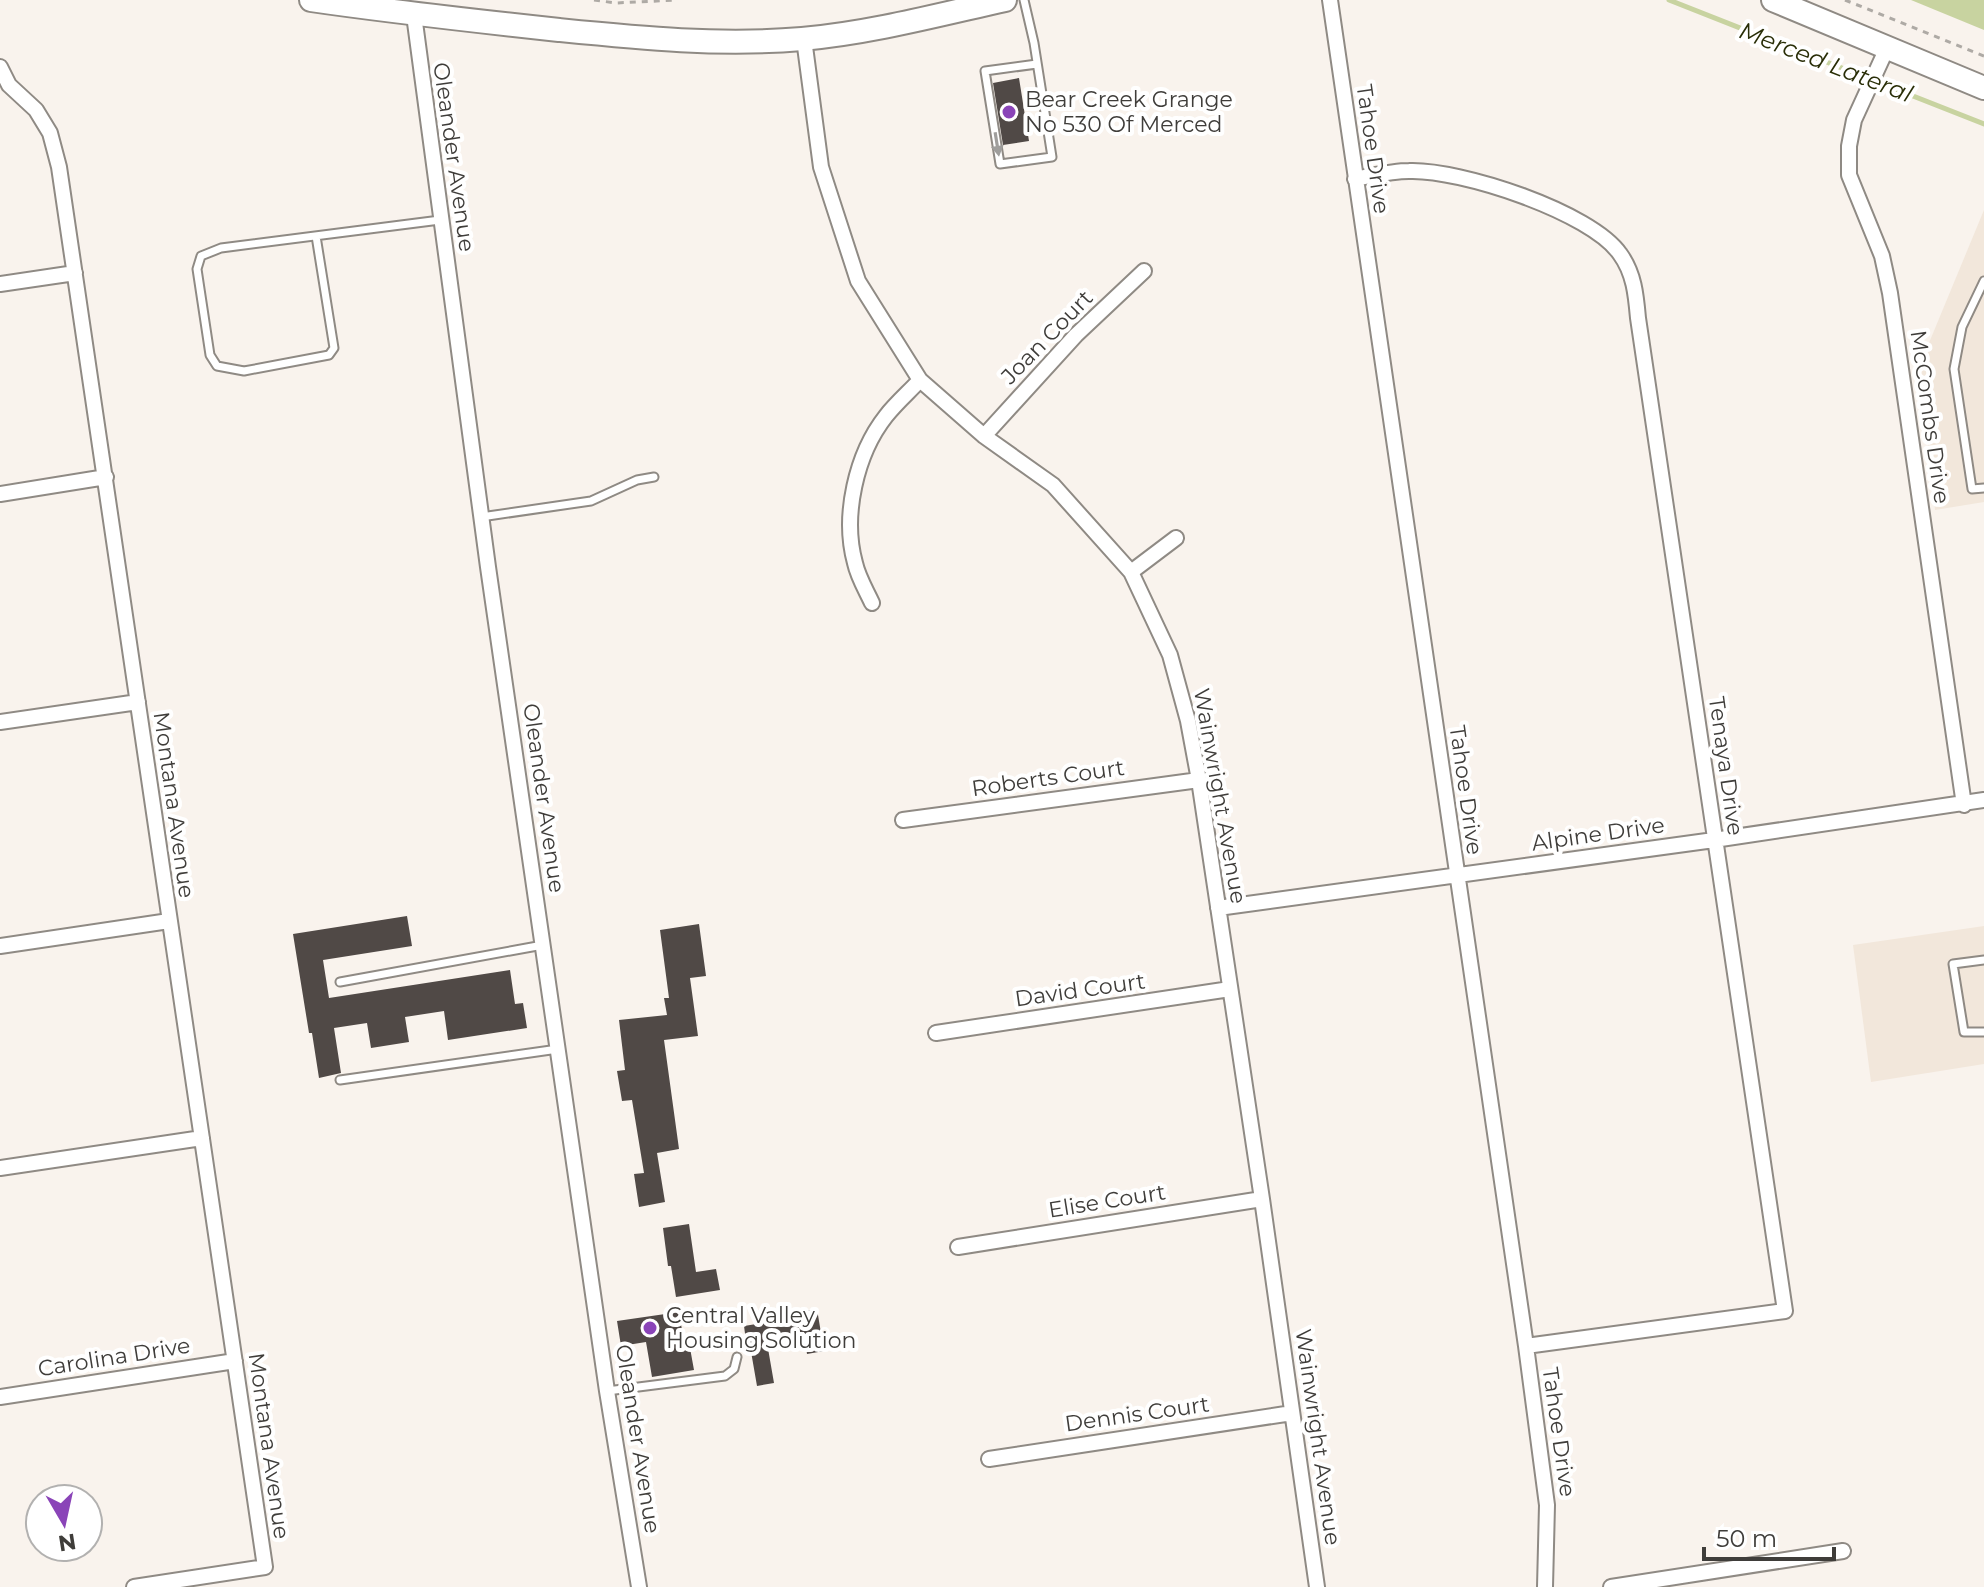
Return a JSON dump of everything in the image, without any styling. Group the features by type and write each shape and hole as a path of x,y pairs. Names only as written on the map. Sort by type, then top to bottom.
{"street":[{"path":"311,0 414,15 671,41 804,39 905,22 1005,0"},
{"name":"Tahoe Drive","path":"1330,0 1526,1346 1547,1505 1545,1587"},
{"path":"1773,0 1883,57 1984,88"},
{"name":"Oleander Avenue","path":"414,15 481,517 607,1391 639,1587"},
{"name":"Wainwright Avenue","path":"804,39 821,167 858,281 920,380 984,436 1053,485 1131,572 1170,655 1188,721 1199,780 1317,1587"},
{"name":"McCombs Drive","path":"1883,57 1854,120 1849,146 1849,175 1882,256 1890,293 1964,805"},
{"name":"Montana Avenue","path":"0,67 9,85 36,110 50,133 59,167 265,1567 134,1587"},
{"name":"Tenaya Drive","path":"1355,179 1409,171 1440,174 1486,183 1544,204 1592,228 1620,253 1636,288 1785,1311 1526,1346"},
{"name":"Joan Court","path":"984,436 1076,335 1144,271"},
{"path":"0,284 75,273"},
{"path":"872,603 854,563 850,528 858,473 867,448 884,418 920,380"},
{"path":"0,494 106,477"},
{"path":"1131,572 1176,538"},
{"path":"0,722 138,702"},
{"name":"Roberts Court","path":"903,820 1199,780"},
{"name":"Alpine Drive","path":"1218,908 1984,800"},
{"path":"0,946 169,921"},
{"name":"David Court","path":"936,1033 1230,989"},
{"path":"0,1168 202,1138"},
{"name":"Elise Court","path":"958,1247 1262,1199"},
{"name":"Carolina Drive","path":"0,1397 235,1361"},
{"name":"Dennis Court","path":"989,1459 1292,1413"},
{"path":"1611,1587 1843,1551"}],"lane":[{"path":"1024,0 1034,43 1052,157 1000,164 985,71 1037,64"},
{"path":"316,236 334,348 329,355 244,371 217,366 210,355 197,269 201,256 221,248 440,220"},
{"path":"1984,281 1962,327 1954,369 1972,489 1984,488"},
{"path":"481,517 591,501 637,480 654,477"},
{"path":"340,982 543,945"},
{"path":"1984,960 1953,964 1964,1032 1984,1032"},
{"path":"340,1080 558,1049"},
{"path":"607,1391 725,1376 734,1369 737,1357"}],"path":[{"path":"594,0 616,3 677,0"},
{"path":"1845,0 1984,56"}],"shaded area":[{"path":"1911,0 1984,0 1984,30"},
{"path":"1984,210 1984,502 1935,510 1919,367"},
{"path":"1984,926 1984,1064 1871,1082 1853,945"}],"building":[{"name":"Bear Creek Grange No 530 Of Merced","path":"1019,78 1029,141 1003,145 993,83"},
{"path":"407,916 412,946 323,960 329,998 510,970 515,1004 523,1003 527,1028 448,1040 444,1011 405,1017 409,1042 371,1048 367,1023 334,1028 341,1073 319,1078 293,934"},
{"path":"699,924 706,976 690,978 698,1036 664,1040 679,1149 657,1153 665,1202 639,1207 634,1174 644,1173 632,1100 622,1101 617,1071 625,1070 619,1020 667,1015 664,998 669,998 660,930"},
{"path":"689,1224 696,1272 716,1269 720,1290 676,1297 663,1228"},
{"path":"817,1309 824,1351 807,1354 804,1332 766,1337 774,1383 757,1386 744,1326 801,1317 800,1312"},
{"path":"679,1312 685,1348 690,1348 694,1370 652,1377 646,1342 621,1346 617,1321"}],"waterway":[{"name":"Merced Lateral","path":"1669,0 1984,124"}],"place":[{"name":"Bear Creek Grange No 530 Of Merced","path":"1009,112"},
{"name":"Central Valley Housing Solution","path":"650,1328"}]}
